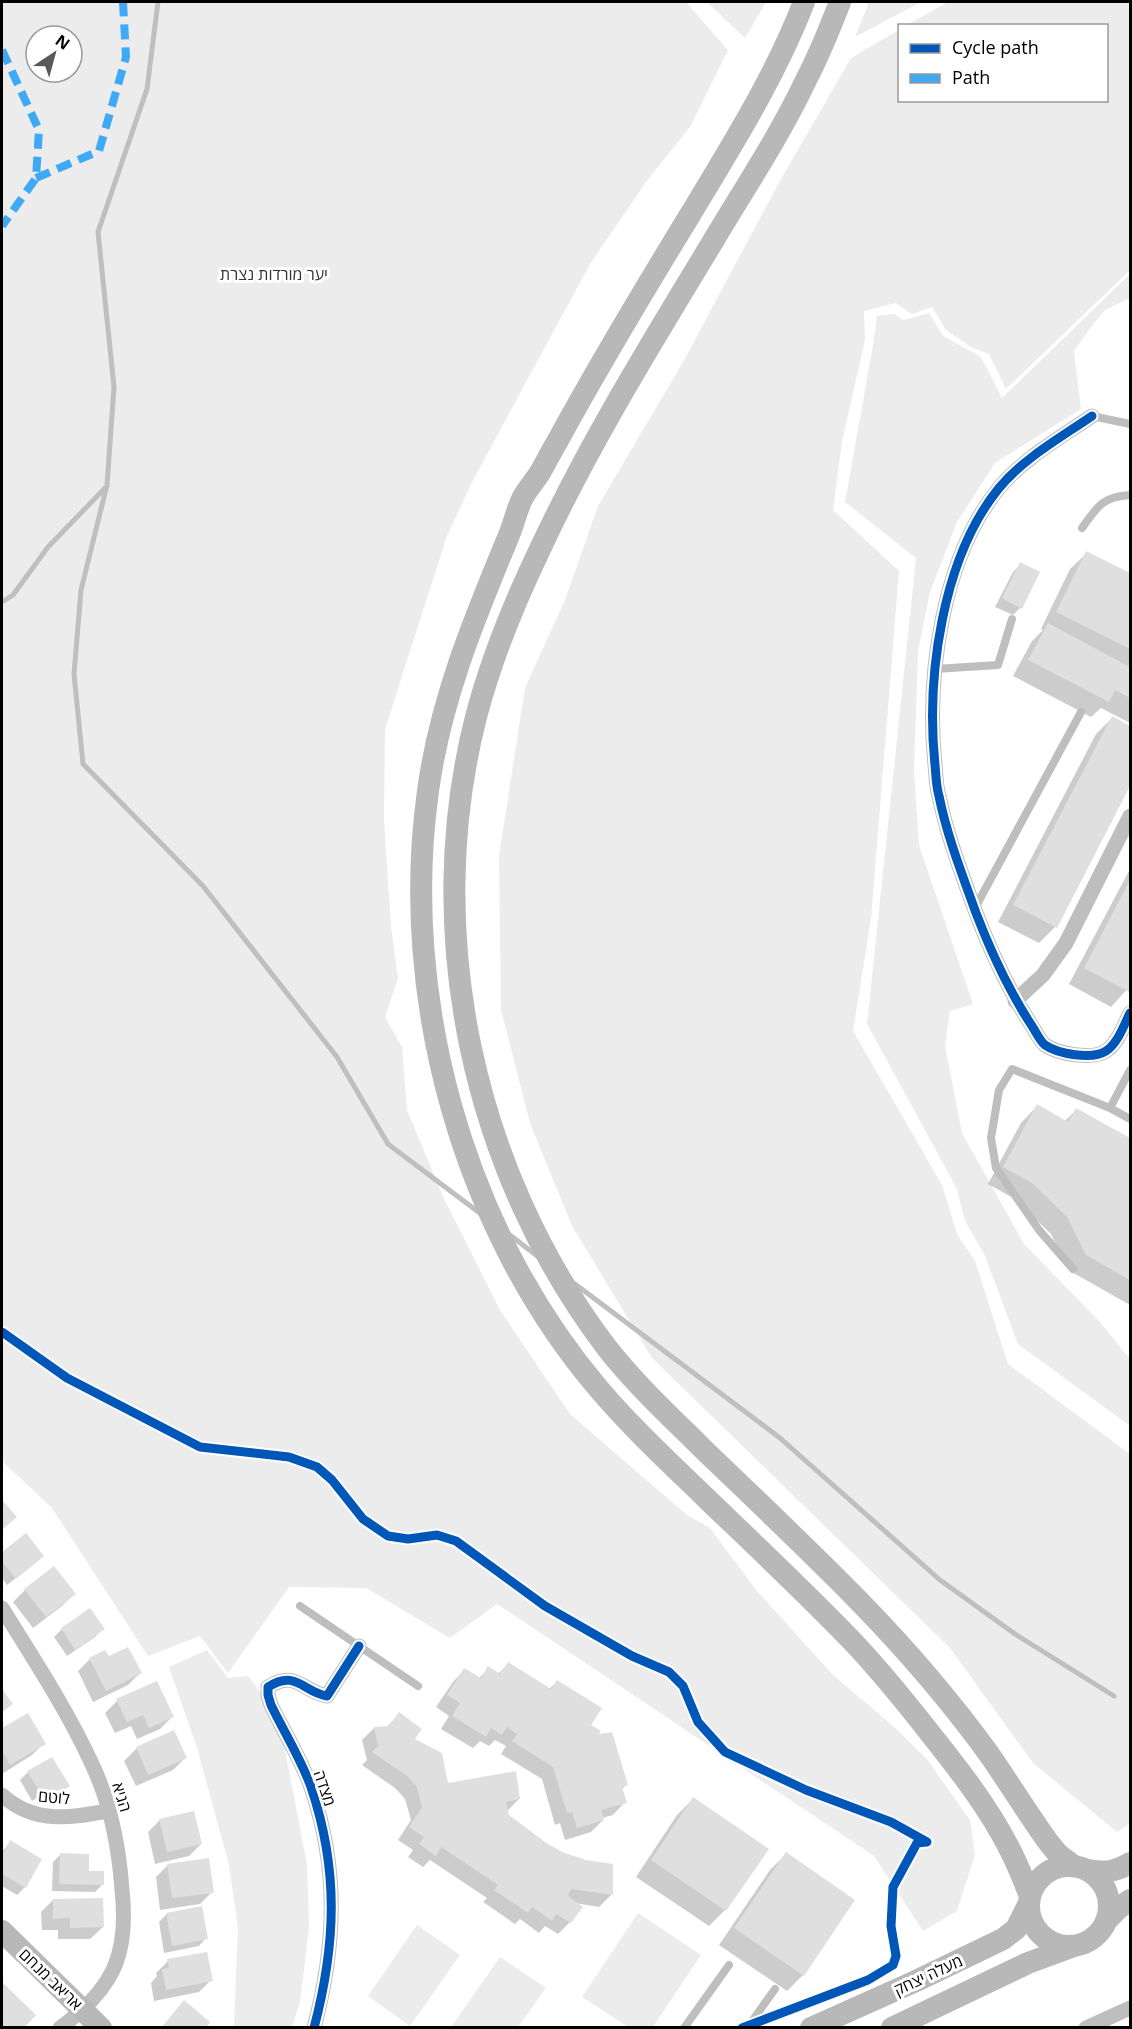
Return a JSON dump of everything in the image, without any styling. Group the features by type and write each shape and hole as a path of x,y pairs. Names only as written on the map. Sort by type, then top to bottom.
{"main road":[{"path":"804,2 759,98 585,391 539,475 524,495 474,620 445,707 428,794 422,879 423,935 428,997 452,1109 486,1204 526,1285 584,1372 621,1414 833,1621 902,1697 961,1772 1001,1833 1011,1851 1029,1900 1030,1915 1043,1936 1065,1946 1089,1941 1119,1908 1131,1900"},
{"path":"840,2 814,65 788,114 661,326 568,490 540,548 505,632 477,716 460,798 455,879 460,993 484,1100 516,1192 551,1261 589,1323 645,1391 897,1641 987,1753 1058,1854 1098,1877 1109,1898 1106,1922"},
{"path":"1029,1900 1034,1885 1052,1869 1063,1866 1105,1873 1118,1871 1131,1863"},
{"name":"מעלה יצחק","path":"810,2028 1003,1939 1016,1929 1029,1900"},
{"name":"אריאב מנחם","path":"2,1931 101,2028"},
{"name":"מעלה יצחק","path":"892,2028 1028,1963 1077,1945"}],"street":[{"path":"1092,416 1029,459 1000,487 981,513 960,559 943,613 935,669 932,734 938,794 953,851 975,909 1015,1001 1044,1044 1064,1053 1086,1056 1105,1052 1131,1013"},
{"path":"1015,1001 1042,975 1066,943 1131,816"},
{"name":"הגיא","path":"2,1608 77,1734 92,1764 115,1838 121,1874 124,1907 121,1940 109,1978 83,2010 60,2028"},
{"name":"מצדה","path":"314,2028 325,1985 332,1922 328,1860 323,1830 310,1786 271,1705 268,1687 288,1680 298,1682 318,1695 327,1696 359,1646"},
{"name":"לוטם","path":"2,1795 10,1803 27,1812 49,1816 70,1818 108,1812"},
{"path":"1086,2028 1131,2008"}],"lane":[{"path":"1092,416 1131,424"},
{"path":"1082,528 1097,507 1113,497 1131,495"},
{"path":"935,669 998,665 1012,620"},
{"path":"975,909 1081,712"},
{"path":"1073,1269 1039,1230 996,1168 991,1138 999,1090 1012,1069 1110,1108 1131,1119"},
{"path":"1110,1108 1131,1070"},
{"path":"300,1606 418,1686"},
{"path":"684,2028 729,1965"},
{"path":"753,2028 750,2024 775,1989"}],"green space":[{"name":"יער מורדות נצרת","path":"2,2 686,2 728,50 690,127 646,182 590,264 472,482 447,536 385,729 384,820 391,926 398,978 385,1017 402,1047 407,1110 444,1199 500,1310 570,1414 688,1516 709,1527 757,1591 834,1676 892,1725 926,1758 970,1820 975,1855 957,1911 923,1931 874,1856 497,1604 450,1638 366,1588 289,1587 228,1673 200,1636 148,1656 52,1508 2,1461"},
{"path":"707,2 766,2 745,38"},
{"path":"869,2 921,2 855,37"},
{"path":"948,2 1130,2 1130,270 1006,389 989,354 971,347 946,330 932,307 912,314 896,303 864,311 865,340 842,441 833,510 899,571 871,919 853,1031 942,1185 957,1234 975,1261 1008,1364 1130,1454 1130,1824 1117,1832 1033,1763 950,1648 652,1358 572,1226 530,1123 501,1010 499,856 525,688 565,600 598,506 682,364 781,179 851,58 898,31 898,102 1108,102 1108,24 909,24"},
{"path":"1130,274 1130,298 1105,310 1074,351 1081,409 995,463 957,522 930,592 918,651 914,770 919,845 973,1004 950,1011 945,1046 962,1133 1024,1244 1098,1320 1130,1359 1130,1426 1018,1344 985,1256 965,1221 957,1189 867,1024 916,558 845,502 877,316 894,314 904,320 929,313 943,336 981,357 1002,398"},
{"path":"207,1650 228,1678 248,1676 265,1698 282,1735 307,1864 309,1927 300,2002 292,2027 234,2027 238,1928 229,1865 197,1748 169,1667"},
{"path":"638,1913 701,1955 653,2027 628,2027 582,1997"},
{"path":"417,1925 460,1955 410,2026 368,1996"},
{"path":"500,1957 546,1988 518,2027 453,2027 452,2026"}],"building":[{"path":"1086,551 1130,573 1130,649 1056,612"},
{"path":"1020,562 1040,572 1022,609 1002,598"},
{"path":"1048,623 1130,667 1130,698 1115,690 1109,702 1028,660"},
{"path":"1112,716 1130,726 1130,786 1057,928 1013,905"},
{"path":"1130,880 1130,989 1129,992 1084,968"},
{"path":"1037,1104 1068,1122 1076,1108 1130,1138 1130,1280 1086,1255 1067,1217 1032,1183 1003,1167"},
{"path":"2,1500 17,1517 2,1530"},
{"path":"26,1533 44,1556 16,1579 2,1561 2,1552"},
{"path":"54,1566 76,1594 46,1617 24,1589"},
{"path":"90,1608 105,1629 75,1650 61,1628"},
{"path":"128,1647 142,1673 106,1691 89,1658 105,1650 109,1656"},
{"path":"508,1662 551,1689 557,1680 602,1708 591,1725 601,1731 599,1734 612,1732 628,1785 622,1787 627,1803 601,1810 604,1820 577,1828 572,1812 567,1813 553,1767 512,1741 517,1734 507,1727 502,1735 491,1728 486,1737 452,1716 460,1703 447,1695 464,1668 481,1678 488,1666 500,1674"},
{"path":"157,1681 174,1717 149,1728 143,1715 127,1722 116,1699"},
{"path":"2,1689 13,1704 2,1712"},
{"path":"399,1712 422,1729 415,1739 442,1753 448,1783 516,1771 520,1799 506,1802 509,1815 562,1852 586,1860 613,1864 613,1895 571,1889 568,1896 583,1907 571,1923 556,1914 552,1921 532,1907 528,1913 494,1890 498,1885 441,1847 436,1856 419,1844 424,1837 409,1827 422,1807 417,1787 407,1776 372,1752 378,1746 374,1727 389,1726"},
{"path":"28,1713 46,1744 10,1765 2,1750 2,1728"},
{"path":"174,1730 187,1758 148,1775 136,1747"},
{"path":"52,1757 70,1786 52,1797 48,1790 41,1794 27,1771"},
{"path":"693,1797 769,1849 726,1911 651,1860"},
{"path":"194,1811 202,1844 167,1852 159,1819"},
{"path":"10,1840 42,1859 26,1888 2,1874 2,1856"},
{"path":"786,1852 855,1900 804,1976 734,1928"},
{"path":"60,1853 89,1854 89,1871 104,1871 104,1885 59,1884"},
{"path":"209,1858 214,1893 172,1898 167,1864"},
{"path":"103,1898 104,1927 70,1928 70,1918 53,1919 53,1899"},
{"path":"202,1906 208,1939 172,1946 166,1913"},
{"path":"207,1952 213,1981 166,1990 162,1969 169,1968 167,1959"},
{"path":"2,1982 36,2015 24,2028 2,2028"},
{"path":"184,2000 210,2022 206,2028 161,2028"}],"waterway":[{"path":"158,2 147,89 98,232 114,387 107,485 81,590 74,674 83,764 203,886 337,1057 388,1144 481,1214"},
{"path":"2,602 13,595 48,547 107,486"},
{"path":"510,1235 541,1259"},
{"path":"575,1284 780,1438 940,1580 1015,1634 1114,1696"}],"marked path":[{"path":"36,178 99,151 126,57 123,2"},
{"path":"2,50 39,130 36,178 2,226"}],"cycle path":[{"path":"1092,416 1043,449 1009,477 980,516 964,548 951,583 936,657 933,694 935,765 937,788 946,826 976,913 1008,985 1041,1041 1051,1048 1066,1053 1100,1054 1114,1043 1130,1013"},
{"path":"2,1332 67,1378 200,1447 289,1457 317,1467 332,1480 363,1519 388,1536 408,1539 437,1535 456,1541 545,1606 632,1656 669,1672 683,1686 698,1722 725,1752 806,1790 891,1822 927,1842 917,1843 893,1887 891,1926 896,1956 893,1965 868,1980 742,2028"},
{"path":"314,2028 327,1967 330,1937 330,1878 326,1848 311,1787 271,1705 268,1687 286,1680 293,1681 327,1696 359,1646"}]}
